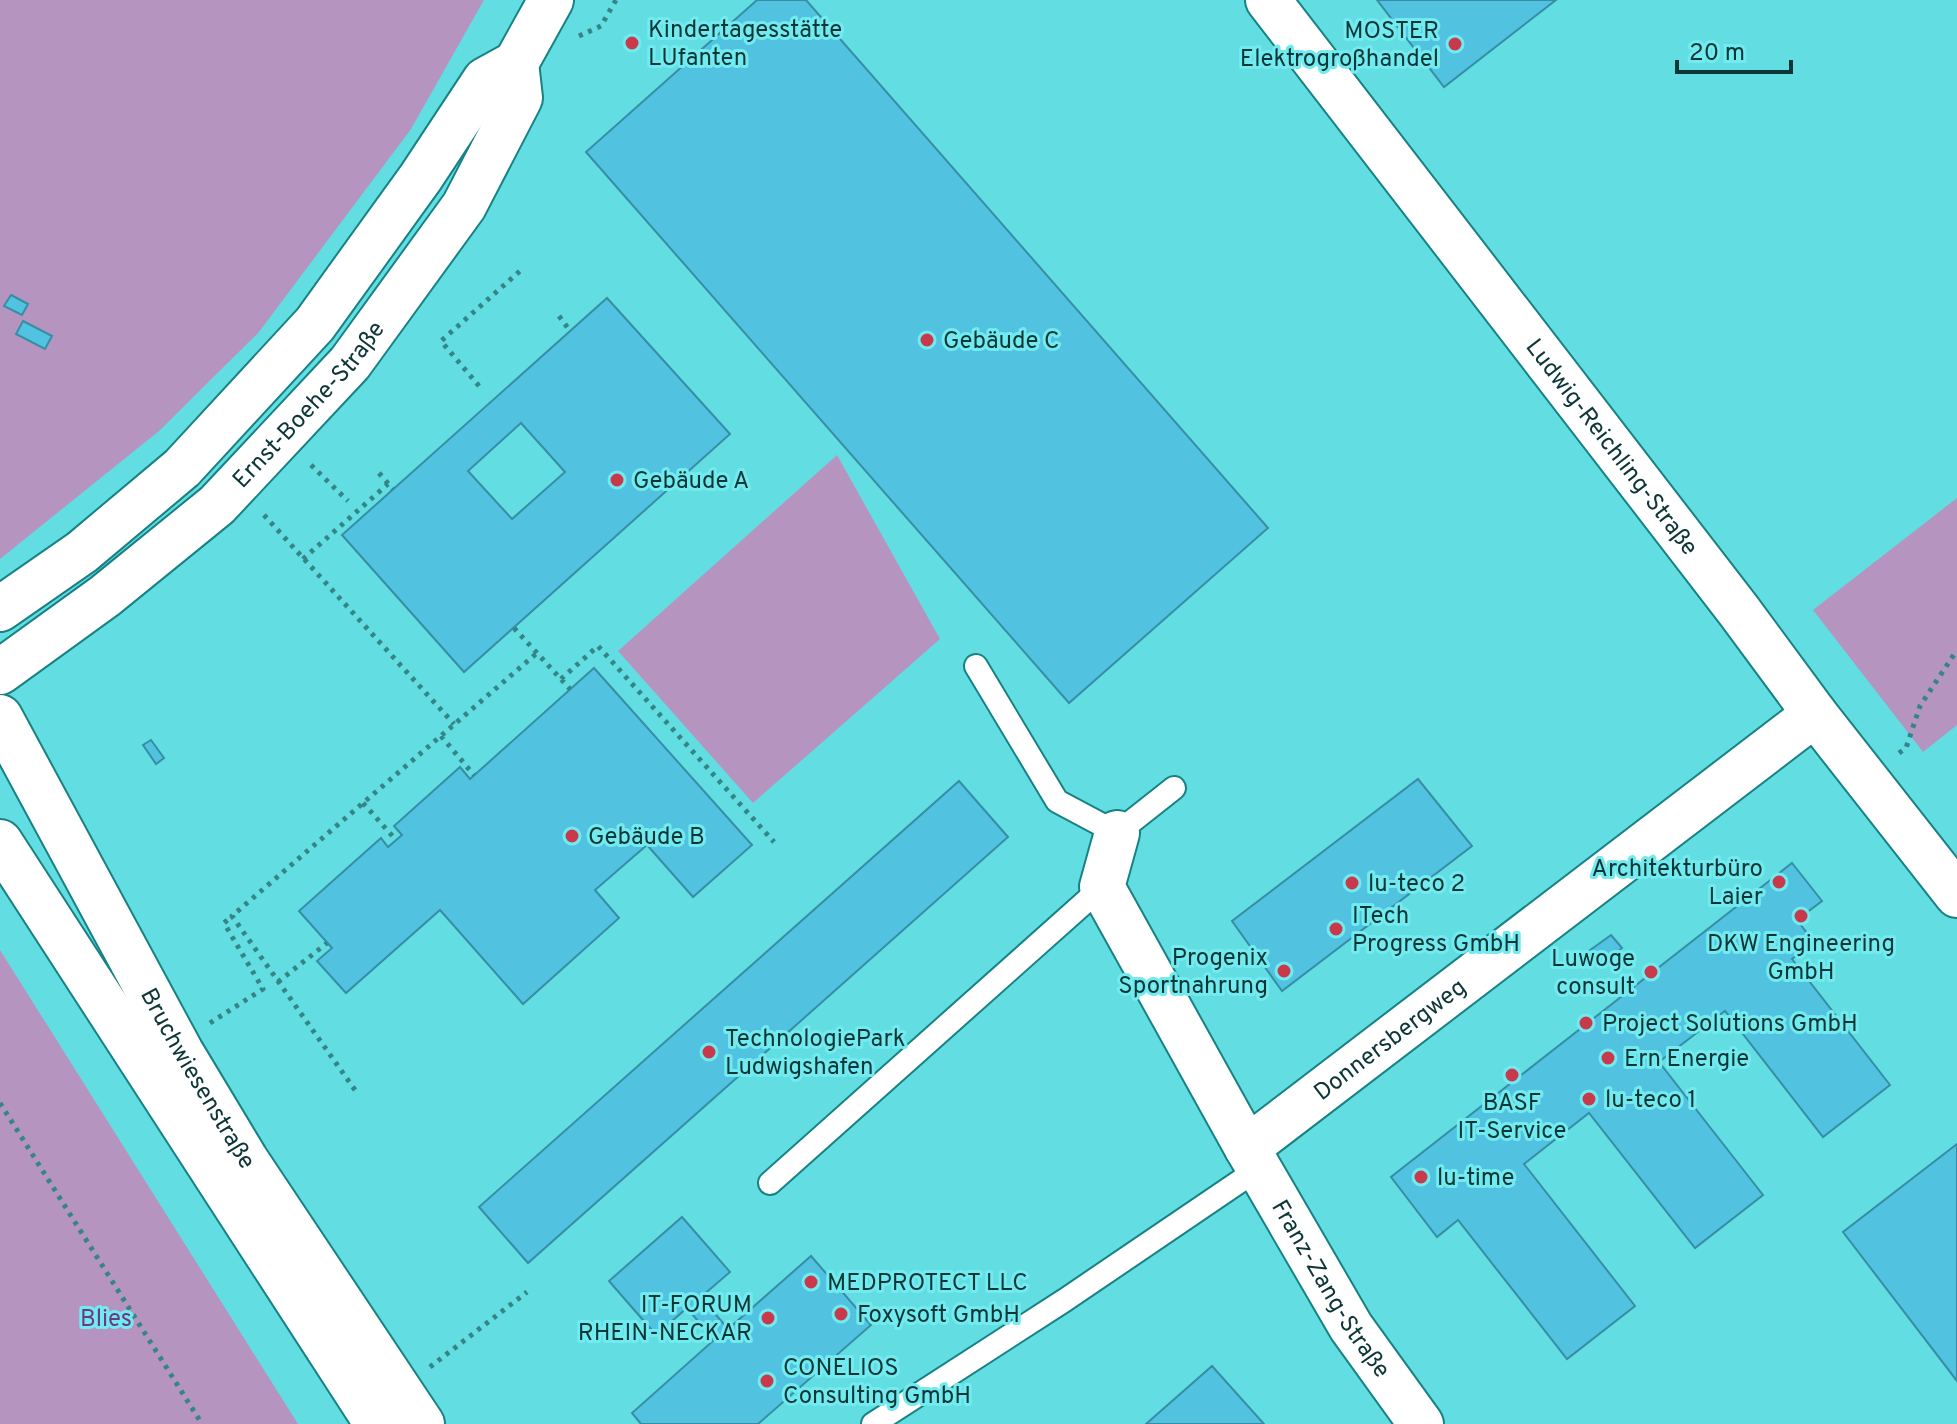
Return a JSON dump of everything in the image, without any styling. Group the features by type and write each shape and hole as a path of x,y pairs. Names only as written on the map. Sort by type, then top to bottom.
{"street":[{"name":"Ernst-Boehe-Straße","path":"0,609 82,552 182,468 315,324 421,177 485,80 516,63 551,0"},
{"name":"Ludwig-Reichling-Straße","path":"1268,0 1957,895"},
{"name":"Ernst-Boehe-Straße","path":"0,672 105,596 227,494 350,363 464,206 520,98 516,63"},
{"name":"Donnersbergweg","path":"1253,1158 1815,714"},
{"name":"Bruchwiesenstraße","path":"0,717 189,1065 254,1173 422,1424"},
{"path":"1117,833 1102,887 1253,1158"},
{"name":"Bruchwiesenstraße","path":"0,842 377,1424"},
{"name":"Franz-Zang-Straße","path":"1253,1158 1351,1327 1421,1424"}],"lane":[{"path":"421,177 464,206"},
{"path":"182,468 227,494"},
{"path":"976,666 1057,801 1117,833 1174,788"},
{"path":"770,1183 1102,887"},
{"path":"873,1424 1065,1300 1253,1158"}],"path":[{"path":"479,386 441,341 520,271"},
{"path":"559,316 570,331"},
{"path":"303,559 391,486 379,473"},
{"path":"325,479 348,501"},
{"path":"227,494 303,559 454,724"},
{"path":"514,628 570,689"},
{"path":"561,679 598,646 774,842"},
{"path":"1866,778 1906,748 1920,706 1957,650"},
{"path":"206,1026 263,989 224,923 537,653"},
{"path":"441,736 474,775"},
{"path":"363,803 396,840"},
{"path":"232,916 355,1090"},
{"path":"278,982 327,943"},
{"path":"0,1103 202,1424"},
{"path":"429,1368 527,1292"}],"green space":[{"path":"0,0 484,0 411,129 259,332 159,431 0,559"},
{"path":"837,455 940,639 753,803 618,651"},
{"path":"1957,498 1957,725 1923,752 1813,610"},
{"name":"Blies","path":"0,950 298,1424 0,1424"}],"building":[{"name":"Gebäude C","path":"757,0 806,0 1268,528 1069,703 586,152"},
{"name":"MOSTER Elektrogroßhandel","path":"1377,0 1556,0 1444,87"},
{"path":"11,295 28,304 22,315 4,306"},
{"name":"Gebäude A","path":"607,298 730,434 464,672 342,535","holes":["521,423 565,472 512,519 468,471"]},
{"path":"23,321 52,336 45,349 16,334"},
{"name":"Gebäude B","path":"594,668 752,845 693,897 647,845 595,890 619,918 523,1004 440,910 346,993 317,961 332,948 299,911 381,838 388,847 402,835 394,826 460,767 470,779"},
{"path":"151,740 164,758 156,764 143,745"},
{"name":"lu-teco 2","path":"1418,779 1472,846 1282,991 1232,921"},
{"name":"TechnologiePark Ludwigshafen","path":"959,781 1008,837 528,1263 479,1207"},
{"name":"lu-teco 1","path":"1792,863 1822,901 1797,920 1814,942 1792,959 1890,1085 1823,1137 1725,1011 1659,1062 1763,1195 1695,1248 1589,1113 1524,1164 1635,1306 1567,1359 1458,1220 1437,1237 1391,1177"},
{"path":"1611,935 1622,948 1601,966 1589,951"},
{"path":"1957,1144 1957,1381 1843,1232"},
{"path":"682,1217 730,1272 701,1297 728,1329 811,1256 871,1325 758,1424 641,1424 632,1413 714,1340 687,1308 656,1335 609,1281"},
{"path":"1212,1366 1264,1424 1146,1424"}],"place":[{"name":"Kindertagesstätte LUfanten","path":"632,43"},
{"name":"MOSTER Elektrogroßhandel","path":"1455,44"},
{"name":"Gebäude C","path":"927,340"},
{"name":"Gebäude A","path":"617,480"},
{"name":"Gebäude B","path":"572,836"},
{"name":"Architekturbüro Laier","path":"1779,882"},
{"name":"lu-teco 2","path":"1352,883"},
{"name":"DKW Engineering GmbH","path":"1801,916"},
{"name":"ITech Progress GmbH","path":"1336,929"},
{"name":"Progenix Sportnahrung","path":"1284,971"},
{"name":"Luwoge consult","path":"1651,972"},
{"name":"Project Solutions GmbH","path":"1586,1023"},
{"name":"TechnologiePark Ludwigshafen","path":"709,1052"},
{"name":"Ern Energie","path":"1608,1058"},
{"name":"BASF IT-Service","path":"1512,1075"},
{"name":"lu-teco 1","path":"1589,1099"},
{"name":"lu-time","path":"1421,1177"},
{"name":"MEDPROTECT LLC","path":"811,1282"},
{"name":"Foxysoft GmbH","path":"841,1314"},
{"name":"IT-FORUM RHEIN-NECKAR","path":"768,1318"},
{"name":"CONELIOS Consulting GmbH","path":"767,1381"}]}
